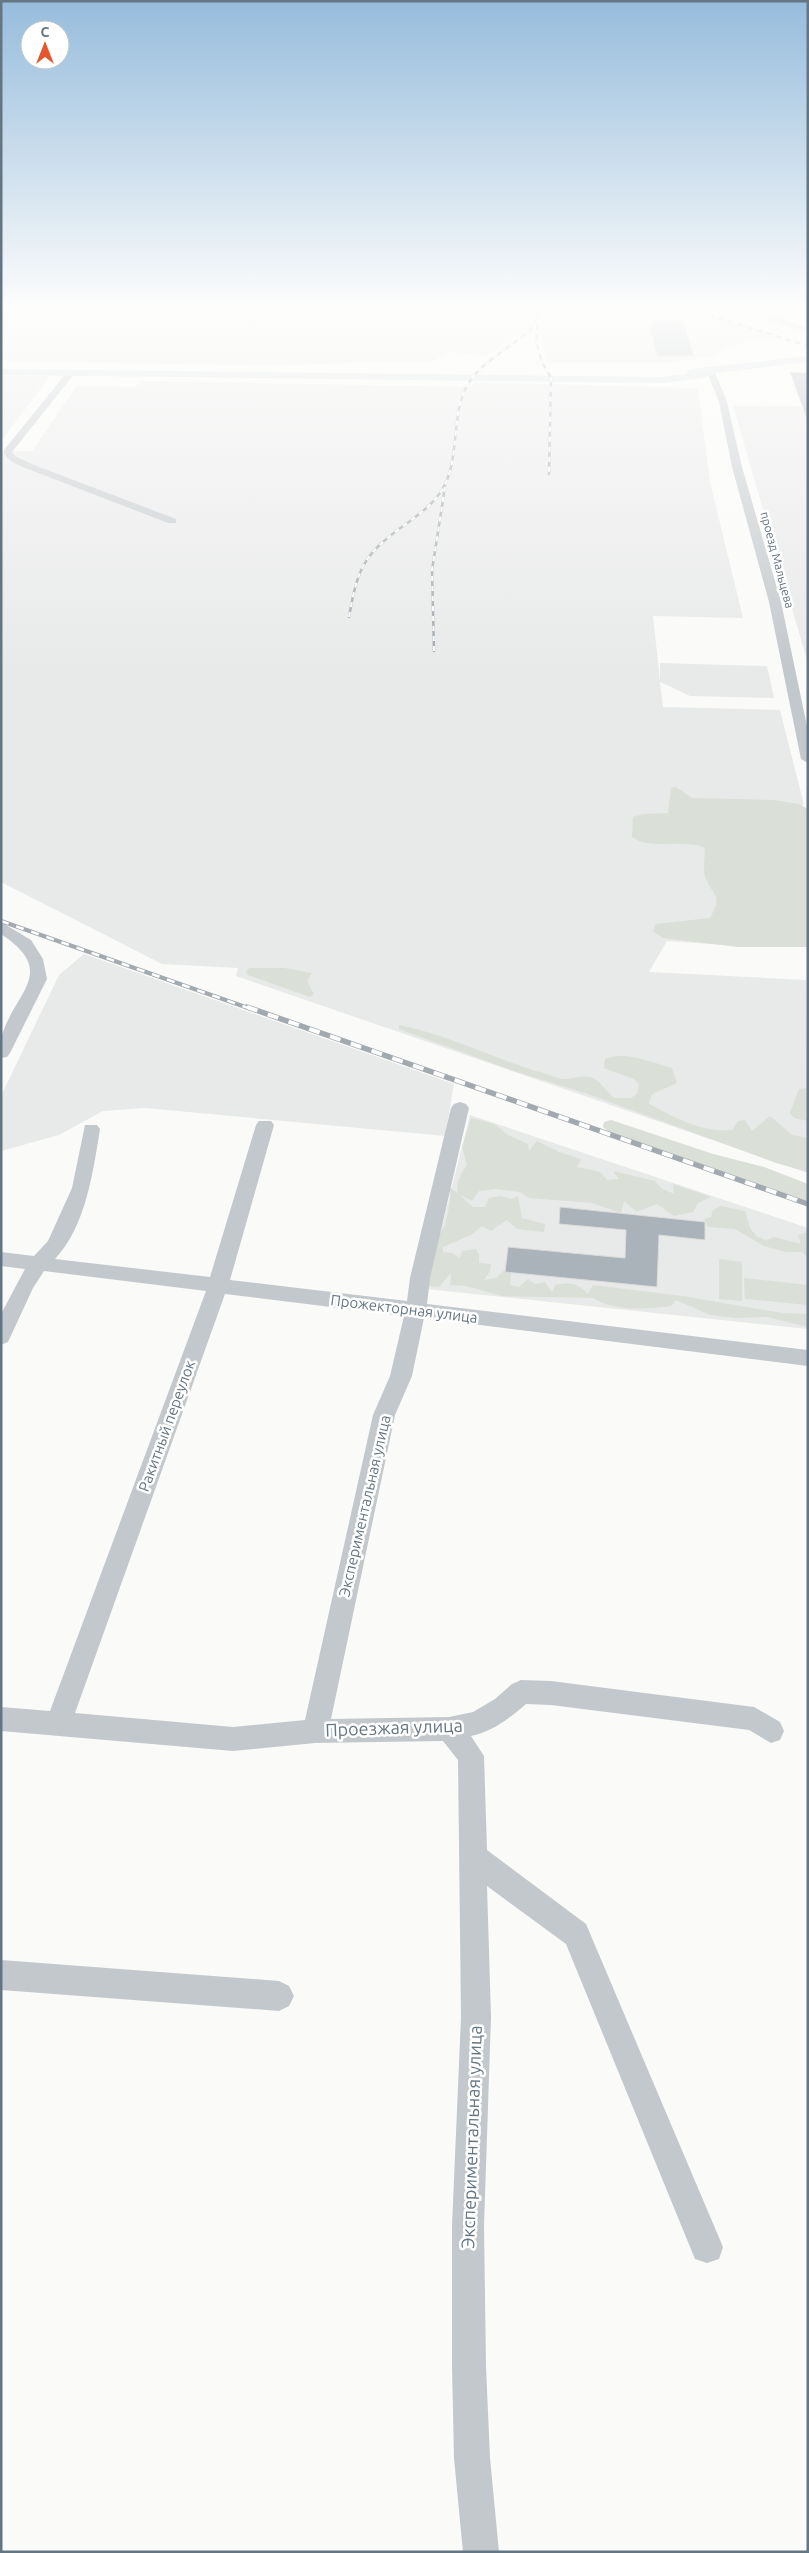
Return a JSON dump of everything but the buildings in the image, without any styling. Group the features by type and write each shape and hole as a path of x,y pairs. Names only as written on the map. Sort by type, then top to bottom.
{"street":[{"path":"25,430 7,452 12,458 172,521"},
{"name":"проезд Мальцева","path":"729,430 736,467 775,602 794,704 808,759"},
{"path":"1,927 25,943 35,958 39,979 1,1053"},
{"name":"Экспериментальная улица","path":"315,1731 384,1415 401,1376 407,1342 416,1310 420,1278 460,1108"},
{"name":"Ракитный переулок","path":"58,1725 218,1286 265,1125"},
{"path":"1,1337 24,1286 38,1264 56,1245 81,1188 91,1129"},
{"name":"Прожекторная улица","path":"1,1259 808,1358"},
{"name":"Проезжая улица","path":"1,1719 233,1739 315,1731 450,1729 478,1723 504,1707 521,1692 551,1693 754,1719 771,1731"},
{"name":"Экспериментальная улица","path":"450,1729 471,1756 476,2017 468,2226 469,2356 472,2458 481,2552"},
{"path":"473,1856 525,1898 576,1934 707,2247"},
{"path":"1,1974 279,1996"}],"shaded area":[{"path":"1,430 9,430 1,441"},
{"path":"46,430 703,430 710,482 743,618 653,616 660,681 660,663 767,666 774,698 690,696 660,682 663,707 780,710 804,805 704,802 724,945 667,941 649,972 806,980 808,1173 236,976 238,968 162,964 1,882 1,451 32,451"},
{"path":"740,430 808,430 808,663"},
{"path":"676,787 692,798 773,800 799,804 808,809 808,947 738,947 663,938 653,931 656,924 710,918 716,904 715,896 705,876 705,848 687,844 649,843 632,837 633,817 643,814 668,813 671,788"},
{"path":"84,954 454,1084 445,1136 145,1108 103,1111 59,1135 1,1151 1,1096 59,975"},
{"path":"249,968 284,968 312,973 307,981 314,994 310,997 248,975 246,971"},
{"path":"399,1025 454,1041 561,1079 591,1077 600,1083 614,1098 631,1098 637,1094 639,1084 634,1079 604,1068 605,1059 621,1056 630,1057 672,1068 677,1083 652,1094 649,1104 689,1123 710,1129 732,1130 738,1121 745,1120 752,1131 770,1116 792,1135 808,1138 808,1172 776,1163 585,1093 514,1071 399,1029"},
{"path":"808,1088 808,1121 794,1118 790,1113 799,1089"},
{"path":"470,1115 808,1228 808,1329 426,1289"},
{"path":"471,1118 494,1124 508,1135 528,1144 529,1151 537,1141 559,1152 581,1159 577,1167 600,1172 607,1180 619,1179 613,1171 655,1181 661,1188 674,1194 673,1184 711,1197 698,1203 693,1212 674,1216 657,1204 637,1212 624,1201 621,1213 592,1203 529,1198 520,1192 495,1189 479,1191 472,1201 459,1194 473,1207 485,1207 489,1198 501,1196 512,1199 518,1196 522,1218 545,1224 544,1232 517,1229 507,1220 491,1231 482,1226 471,1235 443,1247 443,1252 452,1253 460,1258 462,1251 476,1249 479,1255 479,1263 491,1264 490,1271 484,1280 496,1278 503,1271 511,1273 510,1285 519,1287 528,1279 535,1284 545,1282 552,1292 555,1285 569,1284 581,1288 588,1294 593,1285 682,1296 782,1313 808,1314 808,1327 767,1317 735,1318 710,1315 676,1300 671,1306 631,1308 611,1306 593,1298 502,1296 466,1286 450,1285 451,1273 439,1287 426,1286 439,1234 445,1226 450,1202 450,1188 458,1193 458,1182 467,1165 462,1147"},
{"path":"611,1120 713,1154 764,1167 808,1184 808,1201 609,1132 603,1127 604,1122"},
{"path":"721,1206 745,1211 750,1228 757,1237 766,1240 774,1237 801,1244 798,1235 808,1232 808,1257 802,1252 786,1252 764,1246 735,1229 708,1227 704,1219 711,1217 713,1210"},
{"path":"719,1259 742,1262 742,1301 719,1299"},
{"path":"744,1278 808,1285 808,1305 745,1299"}],"railway":[{"path":"349,617 360,573 372,553 420,514 440,493 451,467 456,430"},
{"path":"549,474 550,430"},
{"path":"434,651 432,570 445,487"},
{"path":"1,921 251,1009"},
{"path":"247,1007 808,1204"}]}
